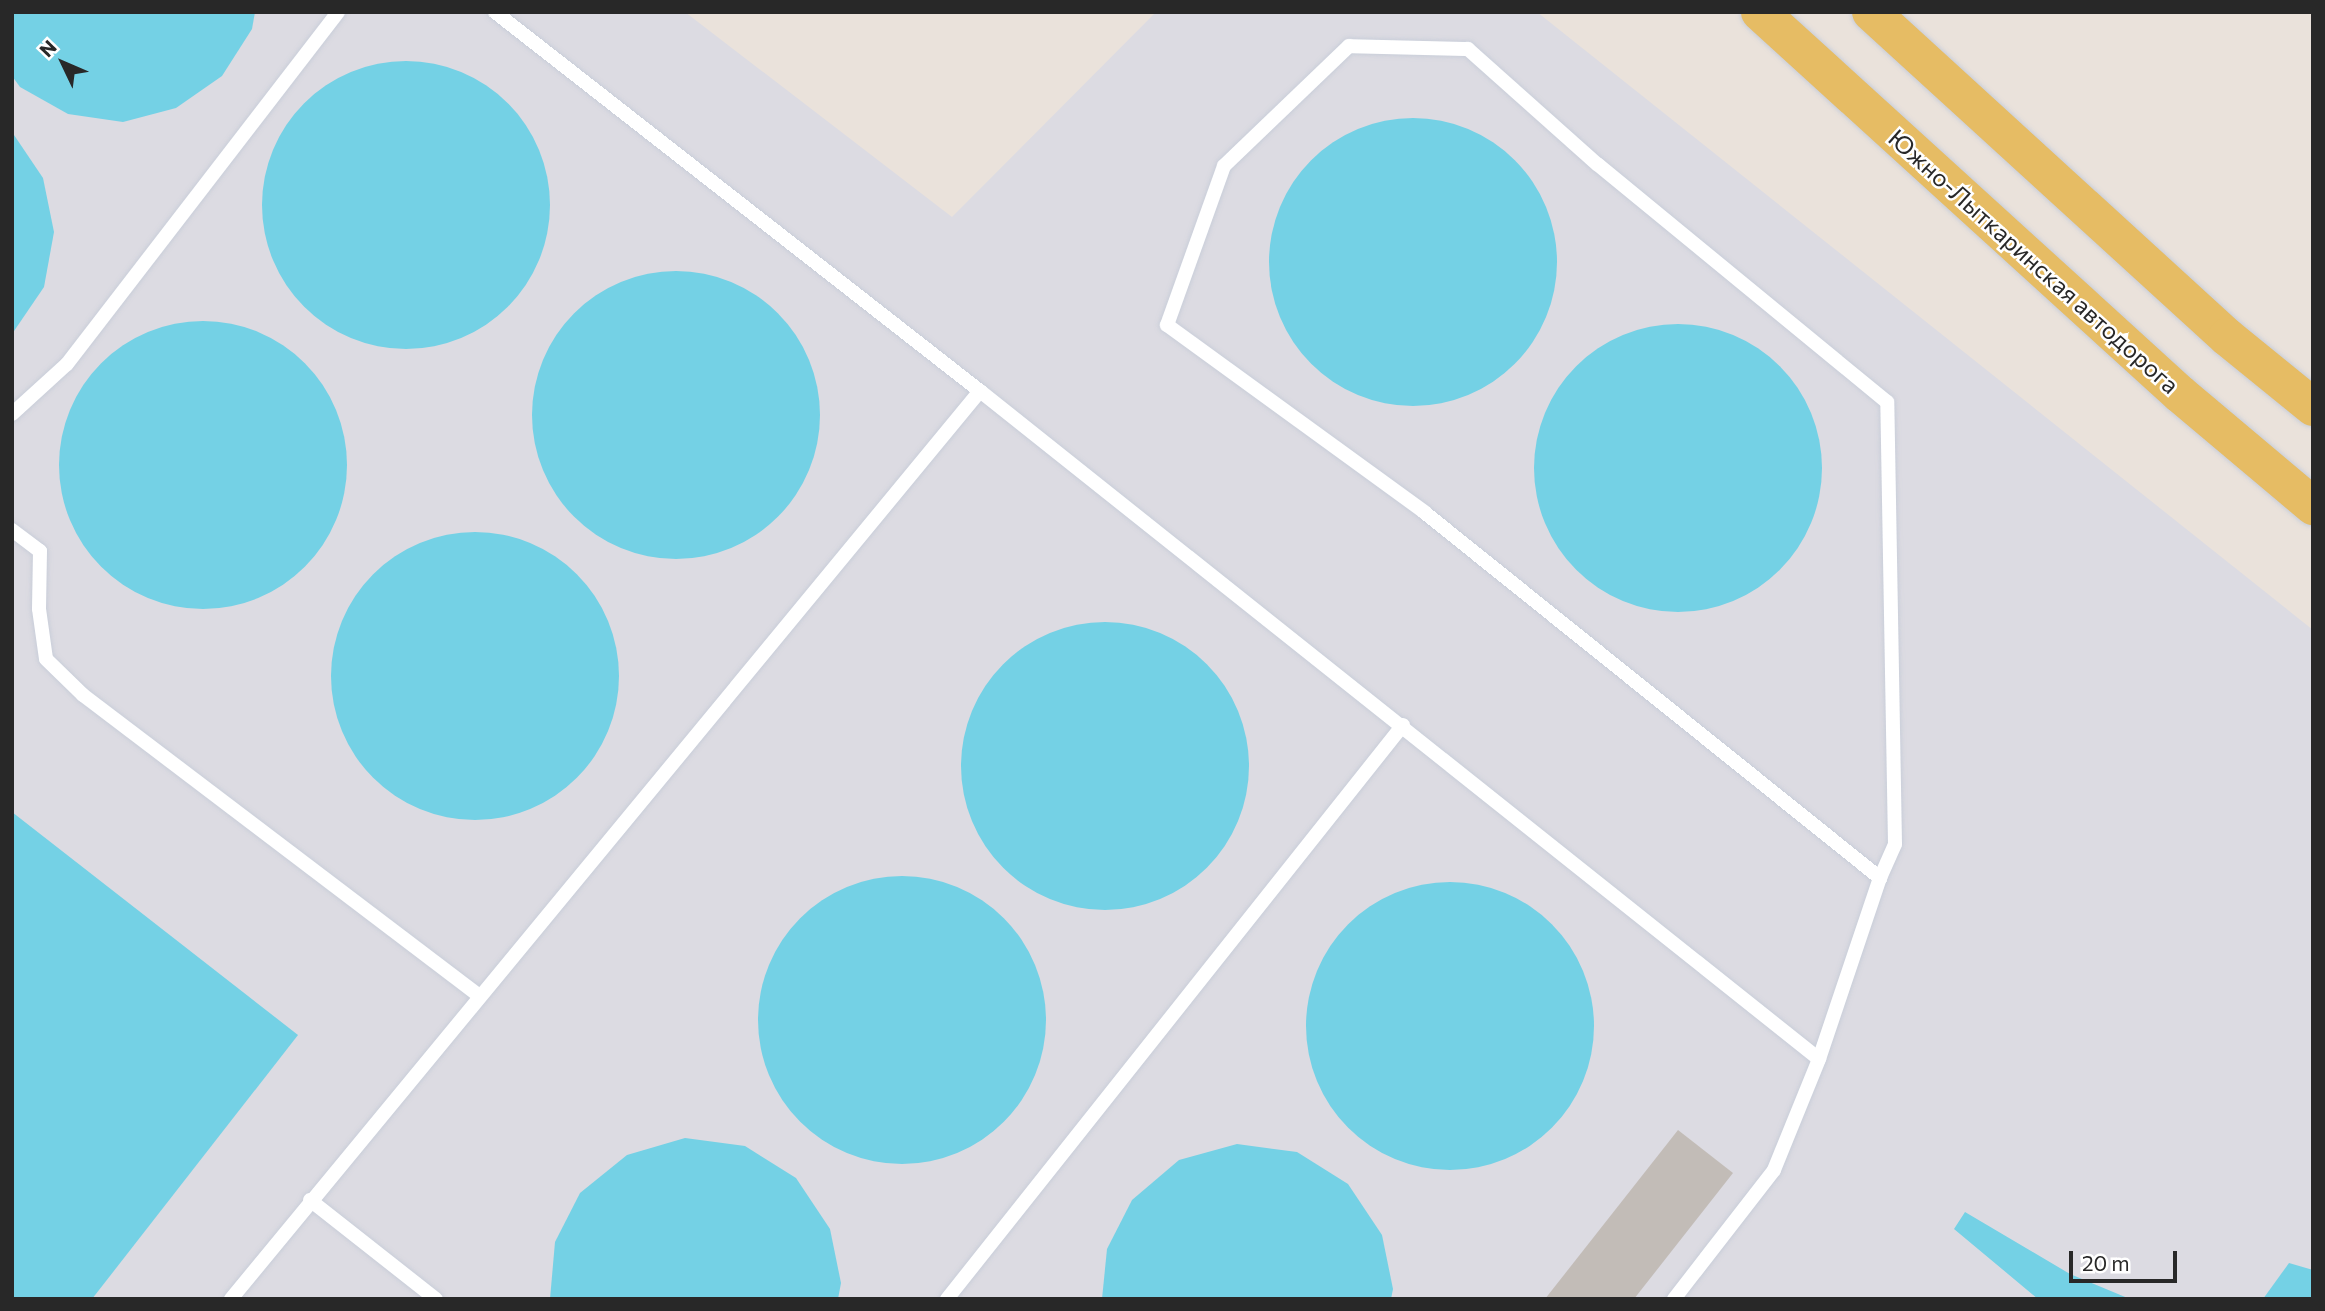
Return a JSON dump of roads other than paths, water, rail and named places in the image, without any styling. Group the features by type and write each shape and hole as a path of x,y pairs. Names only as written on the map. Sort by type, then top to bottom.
{"main road":[{"name":"Южно-Лыткаринская автодорога","path":"1760,12 2180,394 2313,506"},
{"path":"1871,12 2227,337 2313,407"}],"lane":[{"path":"12,414 67,364 338,12"},
{"path":"495,12 1403,725 1819,1059"},
{"path":"1674,1299 1774,1170 1819,1059 1880,878 1895,844 1887,402 1597,164 1468,49 1349,46 1224,166 1167,325 1424,512 1880,878"},
{"path":"231,1299 980,391"},
{"path":"12,530 40,551 39,609 46,659 83,695 480,996"},
{"path":"947,1299 1403,725"},
{"path":"310,1200 436,1299"}],"water":[{"path":"12,12 255,12 252,29 222,76 176,108 123,122 68,114 20,87 12,76"},
{"path":"406,61 434,64 461,72 486,85 508,103 526,125 539,150 547,177 550,205 547,233 539,260 526,285 508,307 486,325 461,338 434,346 406,349 378,346 351,338 326,325 304,307 286,285 273,260 265,233 262,205 265,177 273,150 286,125 304,103 326,85 351,72 378,64"},
{"path":"1413,118 1441,121 1468,129 1493,142 1515,160 1533,182 1546,207 1554,234 1557,262 1554,290 1546,317 1533,342 1515,364 1493,382 1468,395 1441,403 1413,406 1385,403 1358,395 1333,382 1311,364 1293,342 1280,317 1272,290 1269,262 1272,234 1280,207 1293,182 1311,160 1333,142 1358,129 1385,121"},
{"path":"12,132 43,178 54,232 44,287 12,334"},
{"path":"662,271 690,271 718,277 744,288 778,313 796,335 809,360 820,401 820,429 809,470 796,495 778,517 756,535 718,553 690,559 662,559 634,553 608,542 574,517 556,495 538,457 532,429 532,401 538,373 549,347 574,313 596,295 634,277"},
{"path":"203,321 231,324 258,332 283,345 305,363 323,385 336,410 344,437 347,465 344,493 336,520 323,545 305,567 283,585 258,598 231,606 203,609 175,606 148,598 123,585 101,567 83,545 70,520 62,493 59,465 62,437 70,410 83,385 101,363 123,345 148,332 175,324"},
{"path":"1678,324 1706,327 1733,335 1758,348 1780,366 1798,388 1811,413 1819,440 1822,468 1819,496 1811,523 1798,548 1780,570 1758,588 1733,601 1706,609 1678,612 1650,609 1623,601 1598,588 1576,570 1558,548 1545,523 1537,496 1534,468 1537,440 1545,413 1558,388 1576,366 1598,348 1623,335 1650,327"},
{"path":"475,532 503,535 530,543 555,556 577,574 595,596 608,621 616,648 619,676 616,704 608,731 595,756 577,778 555,796 530,809 503,817 475,820 447,817 420,809 395,796 373,778 355,756 342,731 334,704 331,676 334,648 342,621 355,596 373,574 395,556 420,543 447,535"},
{"path":"1105,622 1133,625 1160,633 1185,646 1207,664 1225,686 1238,711 1246,738 1249,766 1246,794 1238,821 1225,846 1207,868 1185,886 1160,899 1133,907 1105,910 1077,907 1050,899 1025,886 1003,868 985,846 972,821 964,794 961,766 964,738 972,711 985,686 1003,664 1025,646 1050,633 1077,625"},
{"path":"12,812 298,1035 92,1299 12,1299"},
{"path":"902,876 930,879 957,887 982,900 1004,918 1022,940 1035,965 1043,992 1046,1020 1043,1048 1035,1075 1022,1100 1004,1122 982,1140 957,1153 930,1161 902,1164 874,1161 847,1153 822,1140 800,1122 782,1100 769,1075 761,1048 758,1020 761,992 769,965 782,940 800,918 822,900 847,887 874,879"},
{"path":"1450,882 1478,885 1505,893 1530,906 1552,924 1570,946 1583,971 1591,998 1594,1026 1591,1054 1583,1081 1570,1106 1552,1128 1530,1146 1505,1159 1478,1167 1450,1170 1422,1167 1395,1159 1370,1146 1348,1128 1330,1106 1317,1081 1309,1054 1306,1026 1309,998 1317,971 1330,946 1348,924 1370,906 1395,893 1422,885"},
{"path":"685,1138 745,1146 796,1178 830,1229 841,1283 838,1299 550,1299 555,1242 580,1193 627,1155"},
{"path":"1237,1144 1297,1152 1348,1184 1382,1235 1393,1289 1391,1299 1102,1299 1107,1249 1132,1200 1179,1160"},
{"path":"1965,1212 2070,1274 2130,1299 2038,1299 1954,1229"},
{"path":"2289,1263 2313,1270 2313,1299 2263,1299"}]}
